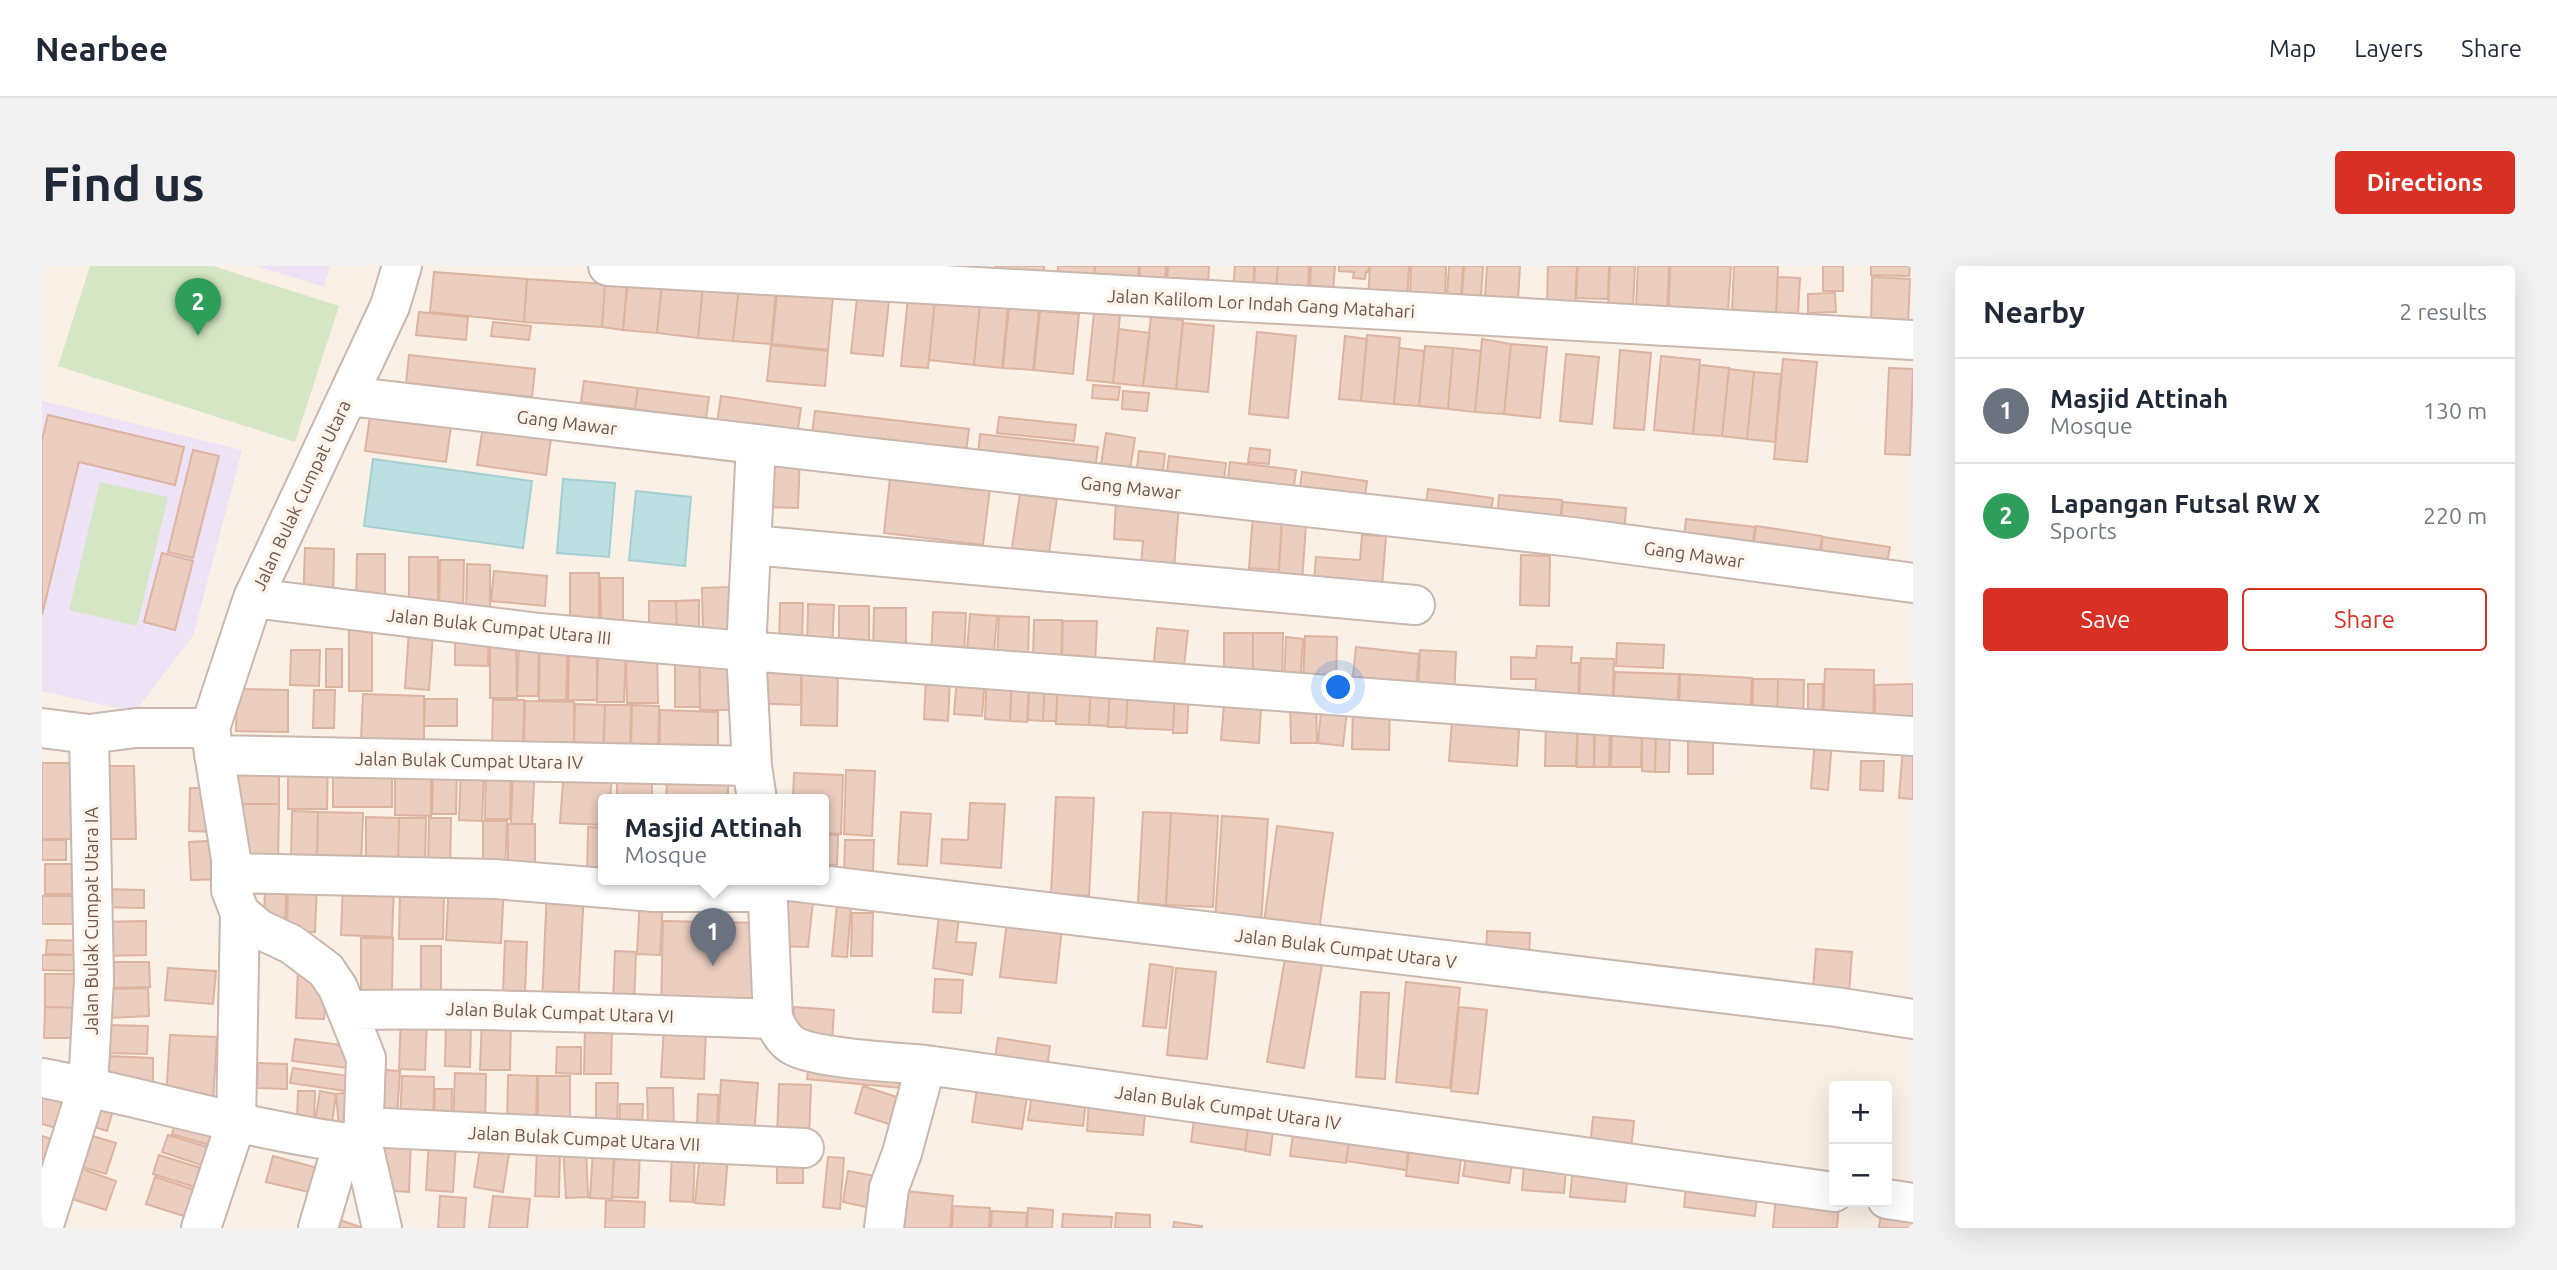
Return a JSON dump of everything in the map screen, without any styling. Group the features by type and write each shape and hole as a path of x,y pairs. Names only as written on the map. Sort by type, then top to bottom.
{"street":[{"name":"Jalan Bulak Cumpat Utara","path":"212,742 253,598 390,306 402,266"},
{"name":"Jalan Kalilom Lor Indah Gang Matahari","path":"608,266 1913,340"},
{"name":"Gang Mawar","path":"348,396 1572,537 1913,583"},
{"name":"Jalan Bulak Cumpat Utara IV","path":"42,728 89,734 136,729 212,742 754,783 746,651 757,444"},
{"path":"752,545 1415,605"},
{"name":"Jalan Bulak Cumpat Utara III","path":"253,598 540,633 746,651 1913,736"},
{"name":"Jalan Bulak Cumpat Utara IA","path":"43,1228 88,1086 94,980 89,734"},
{"path":"201,1228 236,1124 240,913 231,890 231,859 212,742"},
{"name":"Jalan Bulak Cumpat Utara V","path":"231,873 495,879 654,892 756,885"},
{"path":"771,885 773,1019"},
{"name":"Jalan Bulak Cumpat Utara V","path":"780,885 1836,1007 1913,1019"},
{"path":"240,913 259,929 291,944 326,970 348,1010 366,1058 357,1138 318,1228"},
{"name":"Jalan Bulak Cumpat Utara VI","path":"348,1010 542,1010 773,1019"},
{"name":"Jalan Bulak Cumpat Utara IV","path":"773,1019 782,1035 792,1045 813,1053 926,1065 1829,1191"},
{"path":"884,1228 889,1188 902,1153 926,1065"},
{"name":"Jalan Bulak Cumpat Utara VII","path":"42,1078 88,1086 236,1124 357,1138 804,1148"},
{"path":"357,1138 382,1228"},
{"path":"1892,1200 1913,1203"}],"shaded area":[{"path":"257,266 330,266 324,287"},
{"path":"42,401 242,450 193,636 135,712 42,691"}],"green space":[{"path":"90,266 213,266 339,306 295,442 58,366"},
{"path":"100,482 168,497 137,626 69,610"}],"water":[{"path":"373,459 532,481 523,548 364,526"},
{"path":"563,479 615,483 609,557 557,553"},
{"path":"636,491 691,497 685,566 629,560"}],"building":[{"path":"996,266 1044,266 1044,277 996,274"},
{"path":"1058,266 1095,266 1094,278 1057,277"},
{"path":"1095,266 1139,266 1138,282 1094,280"},
{"path":"1140,266 1166,266 1165,283 1139,282"},
{"path":"1168,266 1209,266 1208,286 1167,284"},
{"path":"1235,266 1254,266 1253,292 1233,291"},
{"path":"1255,266 1278,266 1276,292 1254,290"},
{"path":"1278,266 1309,266 1308,292 1276,290"},
{"path":"1311,266 1335,266 1333,291 1310,289"},
{"path":"1339,266 1369,266 1365,279 1353,278 1354,272 1339,271"},
{"path":"1370,266 1409,266 1407,301 1368,299"},
{"path":"1411,266 1446,266 1445,298 1410,296"},
{"path":"1449,266 1463,266 1461,296 1447,296"},
{"path":"1464,266 1483,266 1481,296 1462,295"},
{"path":"1487,266 1520,266 1518,300 1485,298"},
{"path":"1548,266 1577,266 1575,304 1547,302"},
{"path":"1578,266 1609,266 1608,299 1576,298"},
{"path":"1610,266 1635,266 1633,308 1608,307"},
{"path":"1638,266 1669,266 1667,311 1636,309"},
{"path":"1670,266 1731,266 1728,310 1669,307"},
{"path":"1734,266 1778,266 1776,314 1732,312"},
{"path":"1823,266 1843,266 1843,291 1823,291"},
{"path":"1871,266 1910,266 1909,276 1871,275"},
{"path":"434,272 527,279 524,322 430,312"},
{"path":"1778,277 1800,278 1798,315 1776,314"},
{"path":"1872,277 1910,279 1908,323 1871,321"},
{"path":"527,279 605,284 602,327 524,322"},
{"path":"628,281 662,284 657,333 623,330"},
{"path":"662,281 703,285 698,338 657,333"},
{"path":"605,284 627,284 623,330 602,327"},
{"path":"703,284 739,287 733,341 698,338"},
{"path":"739,287 776,290 771,344 733,341"},
{"path":"777,292 833,296 828,350 772,344"},
{"path":"1835,293 1836,312 1808,313 1808,294"},
{"path":"857,298 889,301 883,356 851,353"},
{"path":"908,298 935,300 928,368 901,366"},
{"path":"935,300 980,304 974,365 929,360"},
{"path":"980,304 1008,306 1002,368 974,365"},
{"path":"1009,307 1039,310 1033,370 1003,368"},
{"path":"1040,311 1079,314 1073,374 1034,370"},
{"path":"419,312 468,317 466,340 416,335"},
{"path":"1094,313 1120,315 1113,383 1087,380"},
{"path":"1151,317 1183,320 1176,389 1143,386"},
{"path":"493,322 531,326 529,340 491,336"},
{"path":"1183,323 1214,326 1208,392 1176,389"},
{"path":"1119,329 1150,333 1143,386 1113,383"},
{"path":"1257,332 1296,336 1288,418 1249,414"},
{"path":"1367,335 1400,338 1394,404 1361,401"},
{"path":"1345,336 1367,339 1361,401 1339,399"},
{"path":"1482,339 1511,344 1504,414 1475,412"},
{"path":"1511,344 1547,347 1540,418 1504,414"},
{"path":"771,345 828,351 825,386 767,381"},
{"path":"1425,346 1453,348 1448,409 1419,406"},
{"path":"1399,348 1424,351 1419,406 1394,404"},
{"path":"1453,348 1481,351 1475,412 1448,409"},
{"path":"1620,350 1651,353 1644,430 1614,428"},
{"path":"1566,354 1599,357 1592,424 1560,421"},
{"path":"409,355 535,369 532,397 406,383"},
{"path":"1661,356 1700,360 1693,434 1654,430"},
{"path":"1783,359 1817,362 1807,462 1774,459"},
{"path":"1700,365 1729,368 1722,436 1693,434"},
{"path":"1889,368 1913,369 1910,455 1885,454"},
{"path":"1729,369 1754,372 1747,439 1722,436"},
{"path":"1754,372 1781,374 1775,442 1747,439"},
{"path":"584,381 638,388 635,409 581,402"},
{"path":"1093,385 1120,387 1118,400 1092,398"},
{"path":"638,388 709,397 706,418 635,409"},
{"path":"1123,391 1149,393 1147,411 1122,409"},
{"path":"721,396 801,408 797,435 717,423"},
{"path":"372,402 453,412 446,462 365,451"},
{"path":"815,411 969,429 966,452 812,434"},
{"path":"485,414 553,423 546,475 477,465"},
{"path":"48,415 184,447 175,485 79,462 42,615 42,440"},
{"path":"999,417 1076,425 1074,441 997,433"},
{"path":"1106,433 1135,438 1129,476 1100,471"},
{"path":"980,434 1098,447 1095,470 978,457"},
{"path":"1250,448 1270,450 1269,464 1248,462"},
{"path":"193,450 219,456 193,558 168,552"},
{"path":"1139,451 1165,454 1162,479 1136,475"},
{"path":"767,452 800,454 798,508 764,507"},
{"path":"1169,456 1226,463 1223,487 1166,479"},
{"path":"1230,462 1296,470 1293,494 1227,486"},
{"path":"891,469 991,480 983,545 884,533"},
{"path":"1302,472 1367,481 1364,505 1299,496"},
{"path":"1021,486 1058,491 1049,553 1012,548"},
{"path":"1428,489 1493,498 1489,522 1425,513"},
{"path":"1499,495 1562,500 1559,529 1497,523"},
{"path":"1116,500 1179,504 1174,568 1141,566 1143,541 1114,539"},
{"path":"1563,502 1626,508 1624,535 1560,529"},
{"path":"1253,515 1282,517 1279,570 1249,568"},
{"path":"1686,519 1755,527 1751,555 1683,547"},
{"path":"1282,523 1306,524 1302,582 1278,581"},
{"path":"1756,526 1822,536 1817,566 1752,555"},
{"path":"1362,535 1386,536 1381,599 1313,593 1316,557 1360,560"},
{"path":"1823,537 1890,547 1885,574 1819,564"},
{"path":"305,548 334,549 333,604 303,603"},
{"path":"162,553 193,561 175,630 144,622"},
{"path":"357,554 385,554 385,606 356,606"},
{"path":"1521,555 1550,556 1549,606 1520,605"},
{"path":"409,557 438,557 438,616 409,615"},
{"path":"440,560 464,560 463,618 439,617"},
{"path":"467,564 490,565 490,618 466,618"},
{"path":"494,571 547,576 545,606 491,601"},
{"path":"570,573 599,573 599,627 570,627"},
{"path":"600,578 623,578 623,621 601,621"},
{"path":"731,587 731,637 703,637 702,588"},
{"path":"699,600 699,633 677,633 676,601"},
{"path":"649,601 676,601 677,633 649,633"},
{"path":"780,603 803,603 802,648 779,648"},
{"path":"808,604 834,605 832,648 807,647"},
{"path":"839,606 869,606 869,647 839,647"},
{"path":"874,608 906,608 906,653 873,652"},
{"path":"933,612 966,613 964,658 931,657"},
{"path":"970,614 997,616 993,664 966,662"},
{"path":"999,616 1029,617 1028,660 997,660"},
{"path":"1034,620 1062,620 1061,662 1033,661"},
{"path":"1063,621 1097,621 1095,664 1062,663"},
{"path":"349,624 372,624 372,691 349,691"},
{"path":"1157,628 1188,631 1183,675 1153,672"},
{"path":"409,631 433,633 429,690 405,688"},
{"path":"455,633 489,633 488,666 455,665"},
{"path":"1224,633 1253,633 1253,681 1224,681"},
{"path":"1253,633 1283,633 1282,680 1253,680"},
{"path":"540,636 568,637 566,700 539,700"},
{"path":"1305,636 1337,637 1336,684 1303,684"},
{"path":"1286,637 1303,639 1300,686 1284,685"},
{"path":"490,639 516,639 517,698 490,698"},
{"path":"519,640 539,640 538,696 517,696"},
{"path":"569,640 597,640 597,700 568,700"},
{"path":"1617,643 1664,645 1663,668 1616,666"},
{"path":"598,646 626,647 624,702 597,702"},
{"path":"1537,646 1572,647 1571,663 1579,663 1578,708 1535,697 1536,679 1511,679 1511,657 1536,658"},
{"path":"1356,647 1419,654 1416,685 1352,685"},
{"path":"326,649 342,649 342,687 326,687"},
{"path":"291,650 320,650 319,686 290,685"},
{"path":"1420,650 1456,652 1454,697 1418,696"},
{"path":"626,651 657,651 658,703 627,703"},
{"path":"752,655 801,655 801,705 752,703"},
{"path":"699,657 700,707 675,707 675,658"},
{"path":"700,657 733,657 734,710 700,710"},
{"path":"1581,658 1614,659 1612,710 1579,709"},
{"path":"802,669 838,670 837,726 801,725"},
{"path":"1825,669 1874,670 1873,727 1823,726"},
{"path":"987,670 1012,671 1010,721 985,719"},
{"path":"1615,672 1679,674 1677,715 1613,713"},
{"path":"1012,673 1029,674 1027,722 1010,721"},
{"path":"1680,674 1752,678 1750,718 1679,714"},
{"path":"926,676 950,677 948,721 924,719"},
{"path":"1030,676 1045,676 1043,721 1028,720"},
{"path":"1045,676 1058,677 1056,721 1043,721"},
{"path":"957,677 985,679 982,716 954,714"},
{"path":"1058,677 1091,678 1089,725 1056,724"},
{"path":"1753,679 1778,679 1777,722 1752,722"},
{"path":"1778,679 1804,680 1803,723 1777,722"},
{"path":"1091,681 1110,682 1108,726 1089,725"},
{"path":"1110,684 1128,685 1126,727 1108,727"},
{"path":"1808,684 1823,684 1822,724 1808,724"},
{"path":"1913,684 1913,728 1875,728 1875,685"},
{"path":"1128,685 1175,688 1173,730 1126,728"},
{"path":"1175,687 1189,688 1187,733 1173,733"},
{"path":"237,689 288,690 288,732 236,731"},
{"path":"314,690 335,690 334,728 313,728"},
{"path":"363,694 424,696 424,742 361,740"},
{"path":"1316,697 1317,743 1291,743 1290,698"},
{"path":"425,699 457,699 457,726 424,726"},
{"path":"493,700 524,700 523,746 492,745"},
{"path":"1322,700 1348,702 1343,746 1318,743"},
{"path":"1353,700 1390,700 1389,750 1352,749"},
{"path":"525,701 574,702 574,748 524,747"},
{"path":"575,704 605,705 603,748 574,748"},
{"path":"605,705 631,705 630,750 604,749"},
{"path":"632,705 659,706 658,750 631,749"},
{"path":"1224,705 1261,708 1259,743 1221,740"},
{"path":"1453,708 1520,712 1517,766 1449,761"},
{"path":"660,710 718,712 718,754 660,752"},
{"path":"1546,719 1578,720 1576,766 1545,766"},
{"path":"1578,721 1594,721 1594,767 1577,767"},
{"path":"1612,722 1642,723 1641,767 1611,767"},
{"path":"1595,723 1610,724 1609,767 1594,767"},
{"path":"1642,730 1656,730 1655,772 1642,771"},
{"path":"1656,730 1670,730 1669,772 1655,772"},
{"path":"1688,732 1713,732 1713,774 1688,774"},
{"path":"1815,740 1832,742 1828,790 1811,788"},
{"path":"1903,746 1913,747 1913,799 1899,798"},
{"path":"288,757 328,758 327,809 288,809"},
{"path":"395,761 431,761 431,816 395,815"},
{"path":"486,761 511,762 510,819 485,819"},
{"path":"1861,761 1884,761 1883,791 1860,790"},
{"path":"513,762 535,763 532,824 511,824"},
{"path":"42,763 84,763 83,839 42,839"},
{"path":"333,763 392,763 392,807 333,807"},
{"path":"433,763 457,763 456,814 432,814"},
{"path":"95,766 134,766 136,839 96,839"},
{"path":"461,768 484,769 482,821 459,820"},
{"path":"237,769 279,770 279,804 236,804"},
{"path":"564,769 612,772 610,794 598,794 598,825 560,823"},
{"path":"846,770 875,771 872,836 844,834"},
{"path":"617,771 652,772 652,794 617,794"},
{"path":"794,773 843,775 841,834 829,833 829,794 793,794"},
{"path":"667,781 728,782 728,794 666,794"},
{"path":"190,788 218,788 217,832 189,831"},
{"path":"1056,797 1094,798 1089,896 1051,894"},
{"path":"970,803 1005,804 1001,868 941,863 942,839 968,840"},
{"path":"236,804 279,804 278,866 235,865"},
{"path":"292,811 318,812 317,863 291,862"},
{"path":"318,812 363,813 361,864 317,863"},
{"path":"901,812 931,814 927,866 898,864"},
{"path":"1143,812 1171,813 1166,905 1138,903"},
{"path":"1171,813 1218,816 1213,907 1166,905"},
{"path":"1222,816 1268,819 1261,923 1215,920"},
{"path":"366,817 399,818 398,865 366,864"},
{"path":"399,818 426,818 425,866 398,865"},
{"path":"429,818 451,818 450,867 428,867"},
{"path":"483,821 507,821 505,871 483,870"},
{"path":"508,824 535,824 535,874 508,874"},
{"path":"1277,826 1333,833 1319,930 1264,923"},
{"path":"588,827 598,828 598,876 587,876"},
{"path":"829,834 838,835 837,865 829,864"},
{"path":"42,840 66,840 66,860 42,860"},
{"path":"225,840 227,879 191,880 189,842"},
{"path":"845,840 874,840 873,872 844,871"},
{"path":"45,864 89,864 89,894 45,894"},
{"path":"288,883 317,883 315,932 287,931"},
{"path":"449,883 504,886 501,943 446,940"},
{"path":"343,884 394,885 392,937 341,935"},
{"path":"265,885 287,885 285,919 264,918"},
{"path":"97,889 144,890 144,908 97,907"},
{"path":"400,889 444,890 443,939 399,939"},
{"path":"547,889 584,891 578,1006 542,1004"},
{"path":"42,896 91,896 91,924 42,924"},
{"path":"640,899 663,900 660,955 637,954"},
{"path":"780,900 813,902 808,947 781,946"},
{"path":"837,904 851,906 847,957 832,956"},
{"path":"852,913 873,913 872,956 851,956"},
{"path":"939,916 959,918 956,942 976,943 972,975 933,968"},
{"path":"146,921 146,955 99,956 98,922"},
{"path":"663,921 765,923 763,1011 661,1010"},
{"path":"1007,921 1062,927 1056,983 1000,977"},
{"path":"1487,931 1530,933 1529,957 1486,955"},
{"path":"361,938 393,938 392,991 361,990"},
{"path":"47,940 90,941 89,955 46,954"},
{"path":"505,941 527,942 525,992 503,992"},
{"path":"421,946 441,946 441,995 421,995"},
{"path":"1816,949 1852,952 1849,992 1813,989"},
{"path":"615,951 636,952 634,1003 613,1003"},
{"path":"1286,953 1323,959 1304,1068 1267,1062"},
{"path":"42,955 84,955 84,971 42,970"},
{"path":"109,962 149,962 150,987 109,988"},
{"path":"1150,964 1173,967 1166,1028 1143,1026"},
{"path":"298,967 327,988 324,1019 296,1018"},
{"path":"168,968 216,971 213,1004 165,1000"},
{"path":"1176,968 1216,972 1207,1059 1167,1055"},
{"path":"45,974 89,974 88,1008 45,1007"},
{"path":"935,979 963,980 961,1013 933,1012"},
{"path":"1406,982 1460,988 1450,1088 1396,1082"},
{"path":"148,988 149,1016 109,1018 107,989"},
{"path":"1361,992 1389,993 1385,1079 1356,1077"},
{"path":"45,1007 88,1008 88,1038 44,1038"},
{"path":"794,1007 834,1010 832,1041 792,1038"},
{"path":"1459,1007 1487,1010 1478,1094 1451,1091"},
{"path":"401,1017 427,1018 425,1070 399,1069"},
{"path":"482,1017 511,1018 510,1070 480,1070"},
{"path":"446,1023 471,1024 470,1067 445,1066"},
{"path":"106,1025 148,1026 147,1054 105,1053"},
{"path":"585,1025 612,1025 611,1074 584,1074"},
{"path":"664,1027 706,1029 704,1079 661,1077"},
{"path":"170,1035 217,1037 213,1100 166,1097"},
{"path":"998,1038 1050,1046 1046,1074 994,1067"},
{"path":"295,1039 357,1047 355,1069 292,1061"},
{"path":"557,1047 581,1047 581,1074 556,1073"},
{"path":"109,1056 153,1058 153,1088 107,1087"},
{"path":"809,1061 914,1073 912,1089 807,1079"},
{"path":"258,1063 287,1064 287,1089 257,1088"},
{"path":"293,1068 355,1077 353,1092 290,1083"},
{"path":"370,1069 400,1071 397,1114 367,1112"},
{"path":"455,1073 486,1074 485,1125 453,1124"},
{"path":"508,1075 537,1076 536,1128 507,1128"},
{"path":"402,1076 434,1077 433,1125 400,1123"},
{"path":"538,1076 570,1076 570,1131 538,1131"},
{"path":"721,1080 758,1083 754,1136 718,1134"},
{"path":"978,1082 1028,1089 1022,1129 972,1122"},
{"path":"596,1083 618,1083 617,1128 596,1128"},
{"path":"779,1084 811,1085 809,1138 777,1137"},
{"path":"863,1086 909,1101 901,1128 855,1113"},
{"path":"647,1088 673,1088 674,1130 648,1131"},
{"path":"1033,1088 1087,1094 1083,1126 1028,1120"},
{"path":"42,1089 70,1097 60,1129 42,1124"},
{"path":"435,1089 452,1089 451,1126 434,1126"},
{"path":"298,1091 315,1091 314,1119 297,1119"},
{"path":"320,1091 336,1094 332,1124 315,1122"},
{"path":"353,1092 355,1127 339,1128 336,1094"},
{"path":"698,1094 718,1095 717,1130 697,1129"},
{"path":"98,1095 116,1100 107,1131 88,1125"},
{"path":"1089,1099 1146,1103 1143,1135 1087,1131"},
{"path":"620,1104 643,1104 642,1131 619,1131"},
{"path":"178,1113 222,1126 216,1147 172,1134"},
{"path":"1195,1113 1249,1120 1245,1150 1191,1142"},
{"path":"1593,1117 1634,1121 1631,1150 1590,1146"},
{"path":"1249,1120 1274,1123 1270,1155 1245,1151"},
{"path":"1294,1126 1350,1133 1346,1163 1290,1156"},
{"path":"79,1132 116,1143 106,1174 70,1163"},
{"path":"1351,1134 1409,1142 1406,1170 1346,1161"},
{"path":"168,1135 210,1148 204,1166 162,1152"},
{"path":"42,1136 61,1142 55,1163 42,1159"},
{"path":"379,1138 411,1139 409,1192 377,1190"},
{"path":"429,1141 456,1143 453,1192 426,1190"},
{"path":"1410,1142 1462,1149 1458,1183 1406,1176"},
{"path":"586,1145 588,1197 566,1198 563,1146"},
{"path":"480,1149 509,1153 503,1192 474,1187"},
{"path":"537,1149 560,1150 559,1197 535,1196"},
{"path":"593,1150 614,1151 612,1199 590,1198"},
{"path":"615,1150 640,1151 638,1198 612,1197"},
{"path":"1467,1150 1513,1158 1509,1183 1463,1176"},
{"path":"672,1152 695,1153 693,1202 670,1201"},
{"path":"700,1153 728,1156 724,1205 695,1203"},
{"path":"159,1155 204,1169 198,1188 153,1174"},
{"path":"273,1156 332,1172 326,1196 266,1182"},
{"path":"828,1157 844,1158 840,1209 823,1207"},
{"path":"777,1163 803,1163 803,1183 777,1183"},
{"path":"1524,1164 1566,1167 1564,1193 1522,1190"},
{"path":"71,1165 116,1181 106,1210 60,1195"},
{"path":"1573,1168 1628,1173 1625,1202 1570,1197"},
{"path":"848,1171 886,1178 880,1210 843,1202"},
{"path":"155,1177 195,1190 187,1217 146,1204"},
{"path":"1686,1187 1757,1196 1755,1216 1684,1207"},
{"path":"895,1190 953,1196 950,1228 890,1228"},
{"path":"440,1196 466,1198 464,1228 438,1228"},
{"path":"493,1196 530,1199 527,1228 489,1228"},
{"path":"1776,1196 1829,1203 1829,1207 1839,1207 1837,1228 1773,1228"},
{"path":"606,1200 645,1202 644,1228 605,1228"},
{"path":"953,1206 990,1208 989,1228 952,1228"},
{"path":"1882,1207 1913,1209 1913,1228 1879,1228"},
{"path":"1028,1208 1053,1210 1052,1228 1027,1228"},
{"path":"992,1211 1027,1213 1026,1228 991,1228"},
{"path":"1116,1213 1150,1215 1150,1228 1115,1228"},
{"path":"1063,1214 1112,1217 1111,1228 1062,1228"},
{"path":"337,1219 363,1228 334,1228"},
{"path":"1174,1222 1202,1226 1202,1228 1173,1228"}],"place":[{"name":"Lapangan Futsal RW X","path":"198,336"},
{"name":"Masjid Attinah","path":"713,966"}]}
